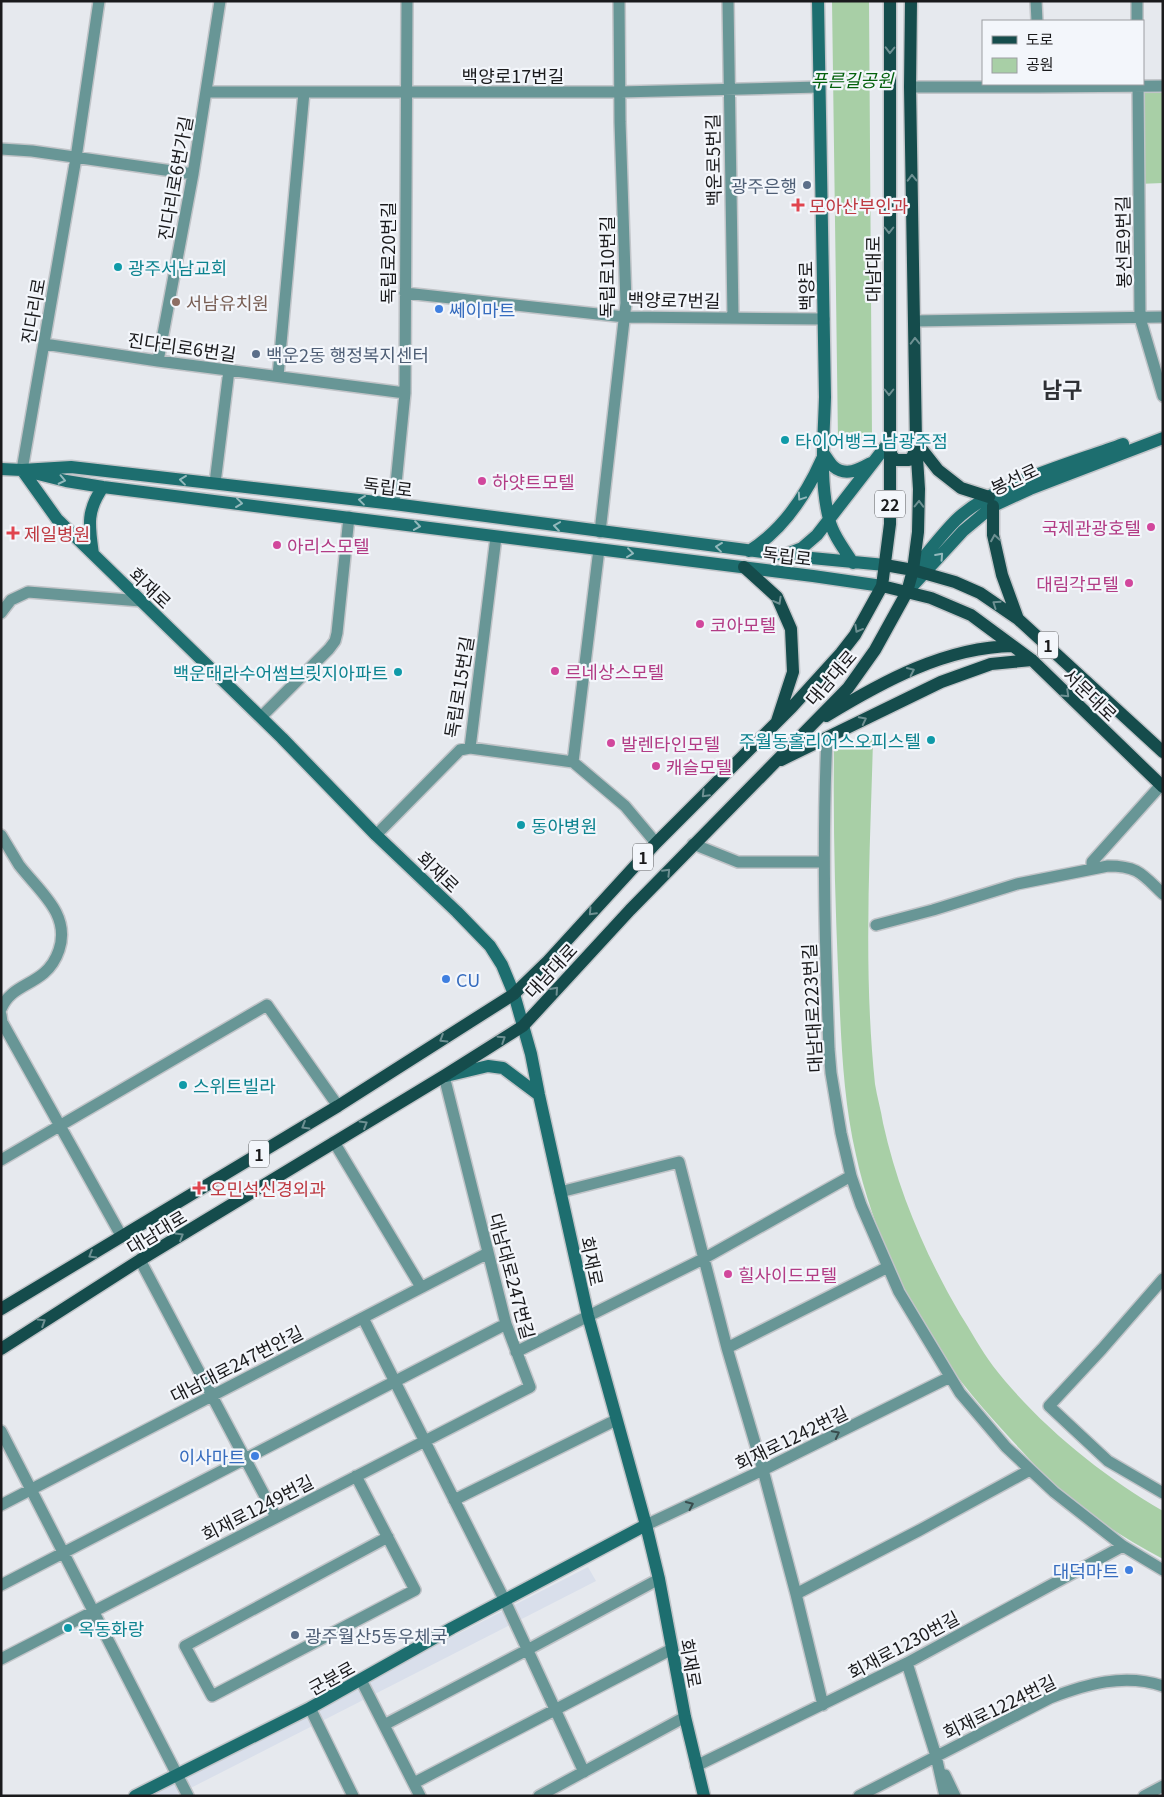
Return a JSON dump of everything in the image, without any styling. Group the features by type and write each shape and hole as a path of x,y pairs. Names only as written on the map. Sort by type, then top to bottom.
{"main road":[{"name":"백양로","path":"818,1 824,319 825,496 829,520 834,532 853,562"},
{"name":"대남대로","path":"1,1309 338,1106 514,994 656,843 777,723 855,635 882,586 890,524 890,1"},
{"name":"대남대로","path":"1,1349 140,1260 444,1076 522,1026 693,844 848,688 875,650 919,572 919,488 916,442 910,87 911,1"},
{"name":"봉선로","path":"1095,459 1163,429"},
{"name":"봉선로","path":"919,572 991,502 1026,480 1163,438"},
{"path":"889,445 892,456 896,460 908,460 913,456 916,442"},
{"path":"916,442 938,470 961,488 991,502 993,535 1002,575 1018,619"},
{"path":"784,555 802,548 817,536 889,445"},
{"path":"824,454 833,467 845,472 859,470 876,460"},
{"name":"독립로","path":"749,551 762,543 777,529 793,509 813,478 824,454"},
{"name":"독립로","path":"22,470 71,467 394,504 749,551 885,564"},
{"name":"독립로","path":"1,468 22,470 66,481 103,486 882,586"},
{"name":"회재로","path":"22,470 57,519 261,718 376,835 490,946 502,965 514,994 531,1054 588,1316 646,1525 659,1579 685,1717 704,1796"},
{"path":"93,554 90,532 90,509 103,486"},
{"name":"서문대로","path":"885,564 955,582 980,593 1018,619 1163,752"},
{"path":"744,567 777,597 791,629 793,672 777,723"},
{"name":"서문대로","path":"882,586 932,598 971,615 1032,660 1162,786"},
{"path":"807,728 864,693 931,662 988,647 1013,646"},
{"path":"772,764 941,682 991,664 1032,660"},
{"path":"444,1076 488,1066 503,1068 539,1095"},
{"name":"군분로","path":"135,1796 310,1708 452,1628 646,1525"}],"street":[{"name":"진다리로","path":"22,470 76,158 99,1"},
{"name":"진다리로6번가길","path":"158,361 193,174 220,1"},
{"name":"독립로20번길","path":"394,504 405,392 407,1"},
{"name":"독립로10번길","path":"600,532 625,317 619,1"},
{"name":"백운로5번길","path":"728,1 733,317"},
{"path":"1036,1 1036,20"},
{"path":"1137,1 1137,20"},
{"name":"봉선로9번길","path":"1138,85 1140,318 1163,396"},
{"path":"910,87 1163,86"},
{"name":"백양로17번길","path":"206,92 620,92 819,87"},
{"path":"278,376 304,92"},
{"path":"1,149 32,151 193,174"},
{"name":"백양로7번길","path":"405,293 625,317 824,319"},
{"path":"914,321 1163,318"},
{"name":"진다리로6번길","path":"44,344 158,361 405,392"},
{"path":"215,483 229,370"},
{"path":"261,718 329,649 335,640 349,518"},
{"name":"독립로15번길","path":"376,835 460,750 470,748 496,537"},
{"path":"573,762 599,549"},
{"path":"1,613 11,600 28,592 141,602"},
{"name":"대남대로223번길","path":"827,738 824,862 831,1073 841,1133 851,1176 861,1206 898,1292 960,1393 995,1434 1054,1492 1122,1546 1163,1570"},
{"path":"470,748 573,762 625,806 656,843"},
{"path":"1092,868 1092,862 1162,786"},
{"path":"1,835 18,863 55,908 61,925 61,943 56,959 44,973 5,999 1,1009"},
{"path":"693,844 738,862 824,862"},
{"path":"876,925 933,910 1016,884 1092,868 1124,866 1139,871 1163,894"},
{"path":"1,1160 267,1005 338,1106"},
{"name":"대남대로","path":"1,1015 2,1022 59,1127 122,1237"},
{"name":"대남대로247번길","path":"444,1076 506,1324 516,1352 703,1259 851,1176"},
{"path":"334,1142 421,1287"},
{"path":"560,1192 679,1162 727,1348 764,1470 823,1705"},
{"name":"대남대로247번안길","path":"1,1505 488,1253"},
{"path":"140,1260 276,1517"},
{"path":"727,1348 888,1267"},
{"path":"1160,1488 1108,1461 1049,1406 1163,1279"},
{"path":"363,1318 505,1601 584,1772"},
{"path":"1,1585 506,1324"},
{"name":"회재로1249번길","path":"1,1659 530,1387 516,1352"},
{"name":"회재로1242번길","path":"646,1525 764,1470 950,1377"},
{"path":"454,1500 616,1420"},
{"path":"1,1431 188,1796"},
{"path":"796,1594 1030,1470"},
{"path":"356,1476 388,1537 415,1590 212,1696 185,1646 388,1537"},
{"name":"회재로1230번길","path":"696,1766 908,1663 1122,1546"},
{"path":"384,1725 659,1579"},
{"path":"414,1784 672,1649"},
{"path":"908,1663 936,1756 945,1796"},
{"path":"361,1680 420,1796"},
{"name":"회재로1224번길","path":"860,1796 1050,1698 1088,1684 1121,1680 1163,1686"},
{"path":"310,1708 353,1796"},
{"path":"539,1796 685,1717"},
{"path":"936,1756 955,1796"},
{"path":"1144,1796 1163,1786"}],"shaded area":[{"path":"588,1567 596,1581 175,1796 143,1796"}],"green space":[{"name":"푸른길공원","path":"832,1 869,1 872,439 838,440"},
{"path":"1138,86 1163,86 1163,183 1138,184"},
{"path":"873,740 868,912 871,1041 875,1084 896,1173 914,1222 935,1268 984,1354 1029,1408 1071,1446 1116,1481 1163,1511 1163,1559 1106,1525 1070,1499 1035,1465 973,1396 947,1363 918,1317 892,1263 870,1208 851,1132 843,1063 836,914 834,750"}],"place":[{"name":"광주은행","path":"807,185"},
{"name":"모아산부인과","path":"798,205"},
{"name":"광주서남교회","path":"118,267"},
{"name":"서남유치원","path":"176,302"},
{"name":"쎄이마트","path":"439,309"},
{"name":"백운2동 행정복지센터","path":"256,354"},
{"name":"타이어뱅크 남광주점","path":"785,440"},
{"name":"하얏트모텔","path":"482,481"},
{"name":"국제관광호텔","path":"1151,527"},
{"name":"제일병원","path":"13,533"},
{"name":"아리스모텔","path":"277,545"},
{"name":"대림각모텔","path":"1129,583"},
{"name":"코아모텔","path":"700,624"},
{"name":"르네상스모텔","path":"555,671"},
{"name":"백운대라수어썸브릿지아파트","path":"398,672"},
{"name":"주월동홀리어스오피스텔","path":"931,740"},
{"name":"발렌타인모텔","path":"611,743"},
{"name":"캐슬모텔","path":"656,766"},
{"name":"동아병원","path":"521,825"},
{"name":"CU","path":"446,979"},
{"name":"스위트빌라","path":"183,1085"},
{"name":"오민석신경외과","path":"199,1188"},
{"name":"힐사이드모텔","path":"728,1274"},
{"name":"이사마트","path":"255,1456"},
{"name":"대덕마트","path":"1129,1570"},
{"name":"옥동화랑","path":"68,1628"},
{"name":"광주월산5동우체국","path":"295,1635"}],"district":[{"name":"남구","path":"1062,388"}]}
